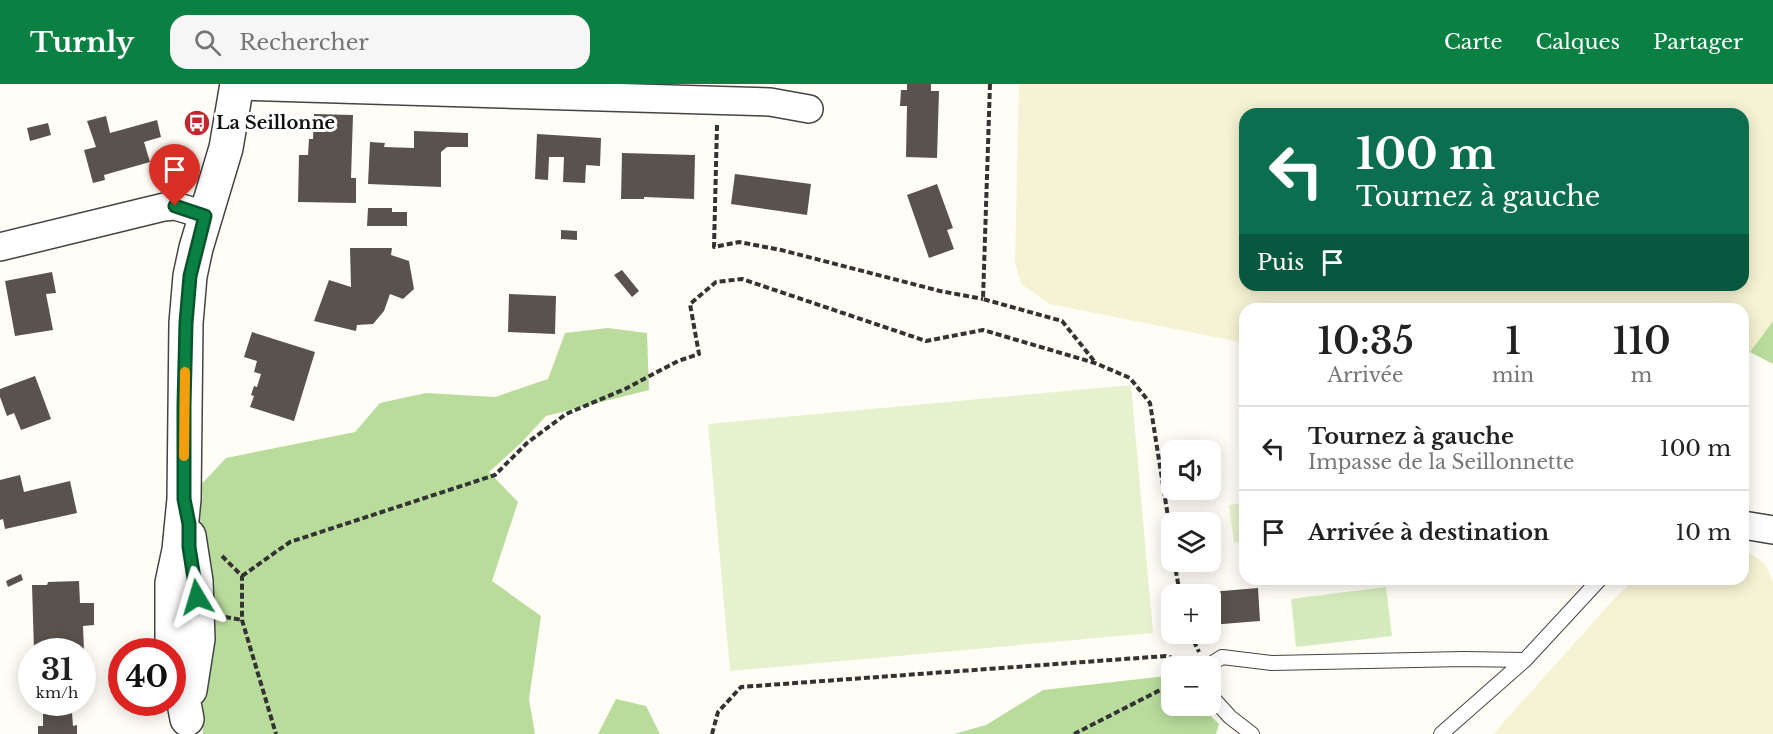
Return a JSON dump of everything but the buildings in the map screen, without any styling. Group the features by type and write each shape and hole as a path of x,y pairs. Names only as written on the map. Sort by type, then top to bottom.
{"street":[{"path":"187,726 198,622 196,581 189,547 189,524 184,499 186,323 190,276 205,216 226,148 237,85 770,102 809,109"},
{"path":"0,247 164,207 175,206 205,216"},
{"path":"1749,526 1773,530"}],"lane":[{"path":"1441,734 1525,660 1594,585"},
{"path":"1221,658 1272,663 1525,660"},
{"path":"1221,707 1252,734"}],"path":[{"path":"983,299 990,84"},
{"path":"717,100 714,247 739,242 781,250 940,291 983,299 1062,321 1095,363"},
{"path":"242,576 290,542 495,474 527,443 566,414 625,389 678,361 699,354 690,304 716,282 742,279 926,341 983,330 1095,363 1130,378 1150,403 1167,512"},
{"path":"242,620 276,734"},
{"path":"712,734 718,712 741,687 1161,656"},
{"path":"1074,734 1161,690"}],"shaded area":[{"path":"1019,84 1773,84 1773,321 1749,353 1749,303 1239,303 1239,342 1050,304 1021,284 1015,263"},
{"path":"1749,552 1765,564 1773,581 1773,734 1493,734 1629,585 1749,585"}],"green space":[{"path":"1773,321 1773,364 1750,352"},
{"path":"608,328 647,333 649,390 546,416 489,472 518,502 492,581 541,616 529,699 535,734 203,734 196,490 226,458 355,432 380,403 426,393 495,397 548,379 565,333"},
{"path":"1131,385 1153,633 730,671 708,424"},
{"path":"1239,504 1239,542 1234,543 1229,505"},
{"path":"1386,587 1392,636 1296,647 1291,599"},
{"path":"1161,677 1161,716 1211,716 1219,724 1216,734 954,734 986,725 1043,690"},
{"path":"616,699 646,706 660,734 598,734"}],"slow traffic":[{"path":"184,456 185,372"}],"place":[{"name":"La Seillonne","path":"197,123"}],"route":[{"path":"175,206 205,216 190,276 186,323 184,405 184,499 197,597"}]}
